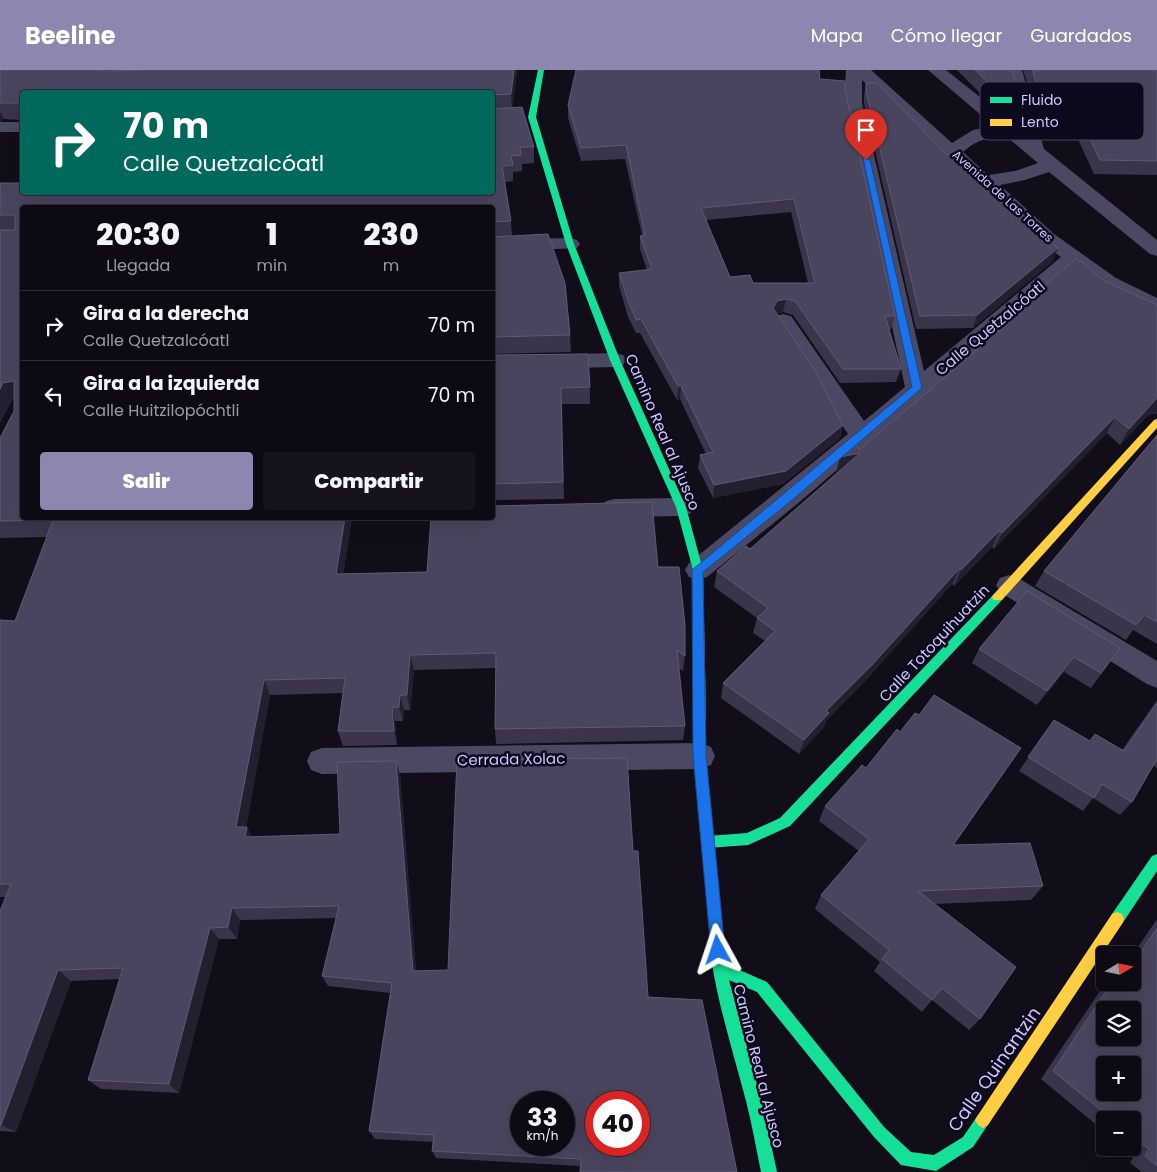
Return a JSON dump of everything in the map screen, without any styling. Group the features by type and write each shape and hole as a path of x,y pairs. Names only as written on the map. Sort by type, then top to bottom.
{"street":[{"name":"Camino Real al Ajusco","path":"541,70 532,117 570,244 615,360 681,507 698,570 700,756 719,968 754,1103 769,1172"},
{"path":"854,70 853,103 917,388"},
{"name":"Avenida de Las Torres","path":"861,70 1047,238 1109,282 1157,306"},
{"path":"936,70 980,106"},
{"path":"512,117 532,117"},
{"path":"0,127 20,127"},
{"path":"953,152 967,138 980,133"},
{"path":"1022,140 1157,250"},
{"path":"1032,140 1035,150"},
{"path":"985,181 1010,179 1026,175 1050,164"},
{"path":"495,246 570,244"},
{"name":"Calle Quetzalcóatl","path":"698,570 788,498 1074,258"},
{"path":"783,321 861,435"},
{"path":"495,363 615,360"},
{"name":"Calle Totoquihuatzin","path":"708,842 748,839 785,822 1009,585 1157,422"},
{"path":"592,509 681,507"},
{"path":"1009,585 1157,676"},
{"name":"Cerrada Xolac","path":"322,761 700,756"},
{"name":"Calle Quinantzin","path":"719,968 762,986 842,1088 879,1132 907,1160 936,1163 968,1142 1157,860"}],"building":[{"path":"0,70 514,70 511,94 495,95 495,90 20,90 20,103 0,103"},
{"path":"576,70 819,70 820,79 845,81 845,90 895,316 885,316 901,369 843,369 795,301 786,299 777,301 773,308 814,369 843,425 786,471 714,485 700,455 713,452 681,386 678,386 641,319 636,320 619,273 652,269 640,236 645,235 626,145 581,148 568,105","holes":["794,199 815,283 753,283 750,275 730,277 701,208"]},
{"path":"975,70 1012,70 1015,82 987,82"},
{"path":"1032,70 1157,70 1157,161 1100,160 1090,140 1144,140 1144,82 1036,82"},
{"path":"866,83 877,83 947,155 954,153 1058,248 977,315 920,316 866,91"},
{"path":"522,107 534,147 520,147 521,155 511,156 513,165 502,166 511,221 495,222 495,205 20,205 20,520 53,520 0,521 0,438 14,411 14,381 3,383 0,389 0,230 15,230 15,215 0,215 0,183 20,183 20,195 495,195 495,109"},
{"path":"548,234 565,283 570,335 495,337 495,237"},
{"path":"1076,259 1103,280 1157,305 1157,398 1129,429 1115,417 1002,533 999,531 961,570 959,569 871,666 826,711 829,713 804,740 723,683 775,631 757,618 768,608 717,571 746,546 750,549 860,453 840,457 856,444 859,450 1023,311 1013,311"},
{"path":"588,354 590,387 561,388 563,482 495,484 495,355"},
{"path":"1157,435 1157,622 1144,615 1136,625 1044,571"},
{"path":"652,502 658,567 679,567 685,625 685,656 677,650 685,726 495,729 496,653 410,655 407,695 400,695 399,707 392,707 394,731 338,731 345,678 264,680 236,827 247,827 245,837 340,834 337,762 396,761 413,971 448,970 457,760 627,758 633,851 638,851 648,997 702,1000 737,1172 580,1172 581,1159 525,1156 575,1156 575,1091 510,1091 510,1155 432,1151 434,1135 369,1131 392,983 322,976 339,906 232,908 228,927 210,928 169,1084 88,1080 123,968 58,970 0,1125 0,911 11,884 0,884 0,620 15,621 53,520 345,520 336,574 427,572 431,520 495,520 495,506"},
{"path":"1027,591 1120,648 1101,673 1074,657 1047,691 979,649"},
{"path":"934,695 1021,748 953,845 1030,843 1043,886 918,891 1016,967 980,1019 942,988 932,1000 882,959 889,950 821,895 869,839 825,806 862,765 866,768 897,729 900,732 915,713 919,715"},
{"path":"1157,703 1157,759 1132,802 1102,784 1094,798 1028,757 1054,720 1090,741 1095,734 1124,751"},
{"path":"1157,928 1157,1166 1145,1156 1149,1149 1141,1143 1141,1111 1102,1111 1053,1071 1096,1006 1096,1046 1141,1046 1141,1001 1099,1001 1106,991 1141,991 1141,952"}],"traffic: fast":[{"path":"541,70 532,117 570,244 615,360 681,507 698,570 700,714"},
{"path":"708,842 748,839 785,822 998,597"},
{"path":"1117,919 1157,860"},
{"path":"717,941 719,968 754,1103 769,1172"},
{"path":"719,968 762,987 879,1132 907,1159 936,1163 968,1142 983,1120"}],"traffic: slow":[{"path":"998,597 1157,422"},
{"path":"700,714 700,756 717,941"},
{"path":"983,1120 1117,919"}],"route":[{"path":"718,950 700,756 698,570 788,498 917,388 866,160"}]}
